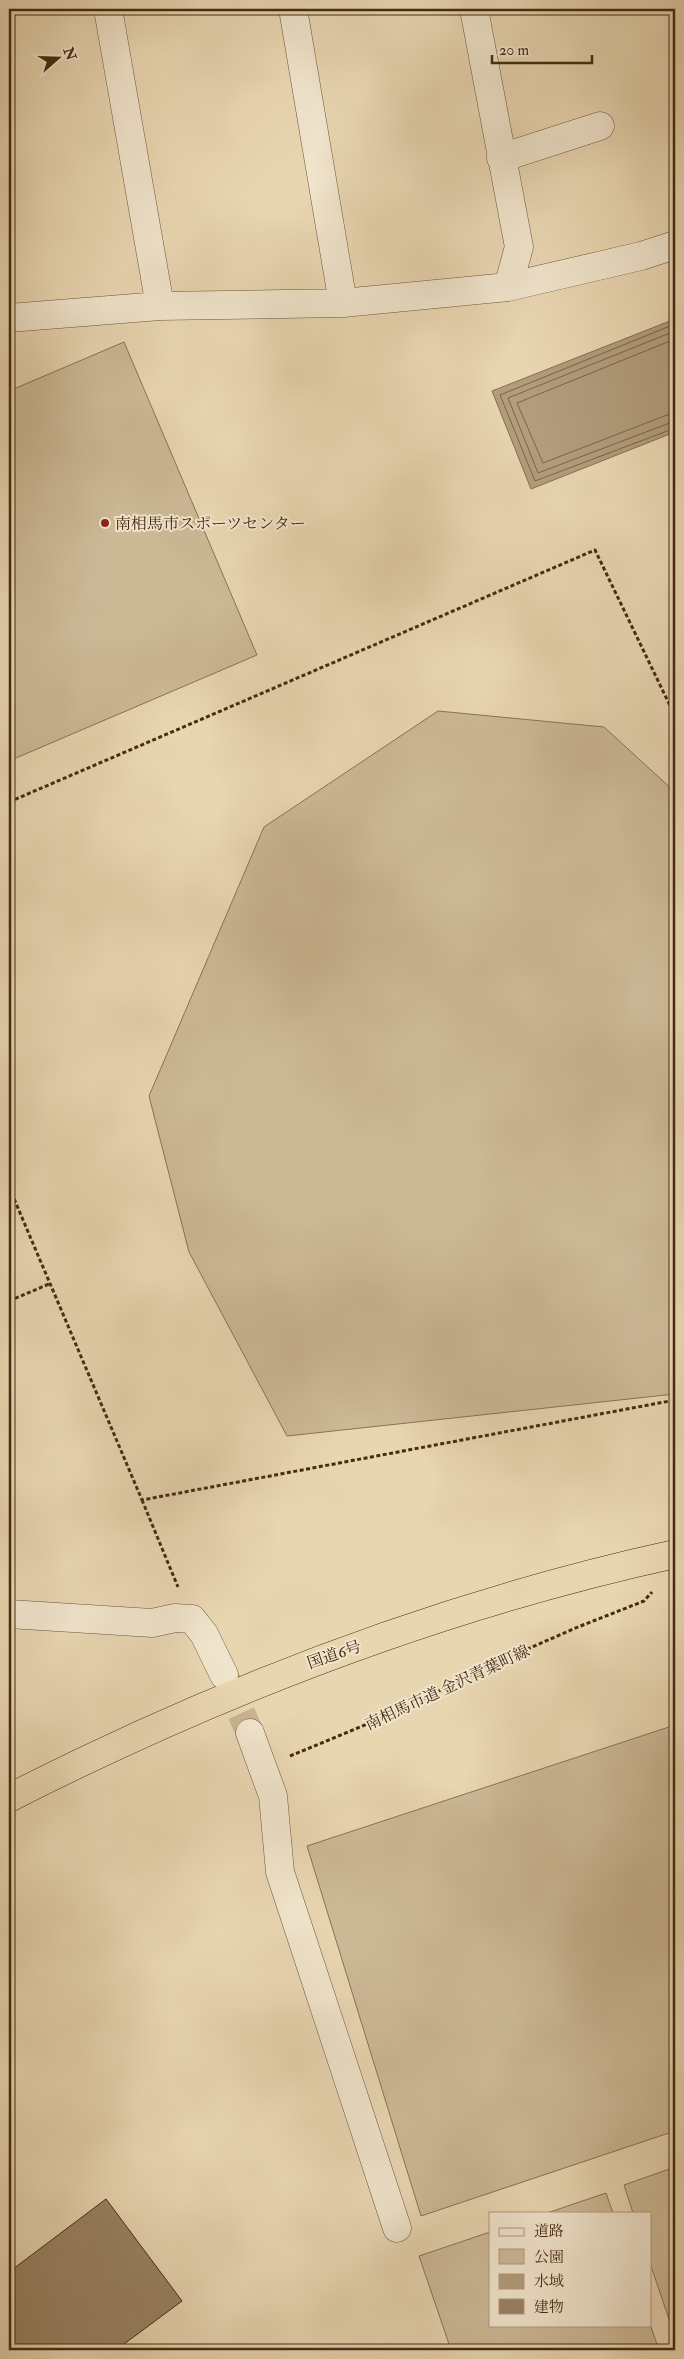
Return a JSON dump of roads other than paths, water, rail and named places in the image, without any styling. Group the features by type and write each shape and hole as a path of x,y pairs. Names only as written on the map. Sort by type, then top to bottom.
{"highway":[{"name":"国道6号","path":"9,1798 100,1753 224,1697 303,1665 516,1594 579,1576 675,1554"}],"street":[{"path":"108,9 160,306"},
{"path":"293,9 343,303"},
{"path":"474,9 501,158 520,247 508,287"},
{"path":"501,158 600,126"},
{"path":"9,318 160,306 343,303 508,287 641,256 675,245"},
{"path":"9,1614 152,1623 175,1618 192,1619 204,1634 224,1674"},
{"path":"250,1733 274,1796 280,1872 397,2228"}],"water":[{"path":"675,319 675,432 531,489 492,391"}],"tunnel":[{"path":"224,1675 250,1733"}],"place":[{"name":"南相馬市スポーツセンター","path":"105,523"}]}
